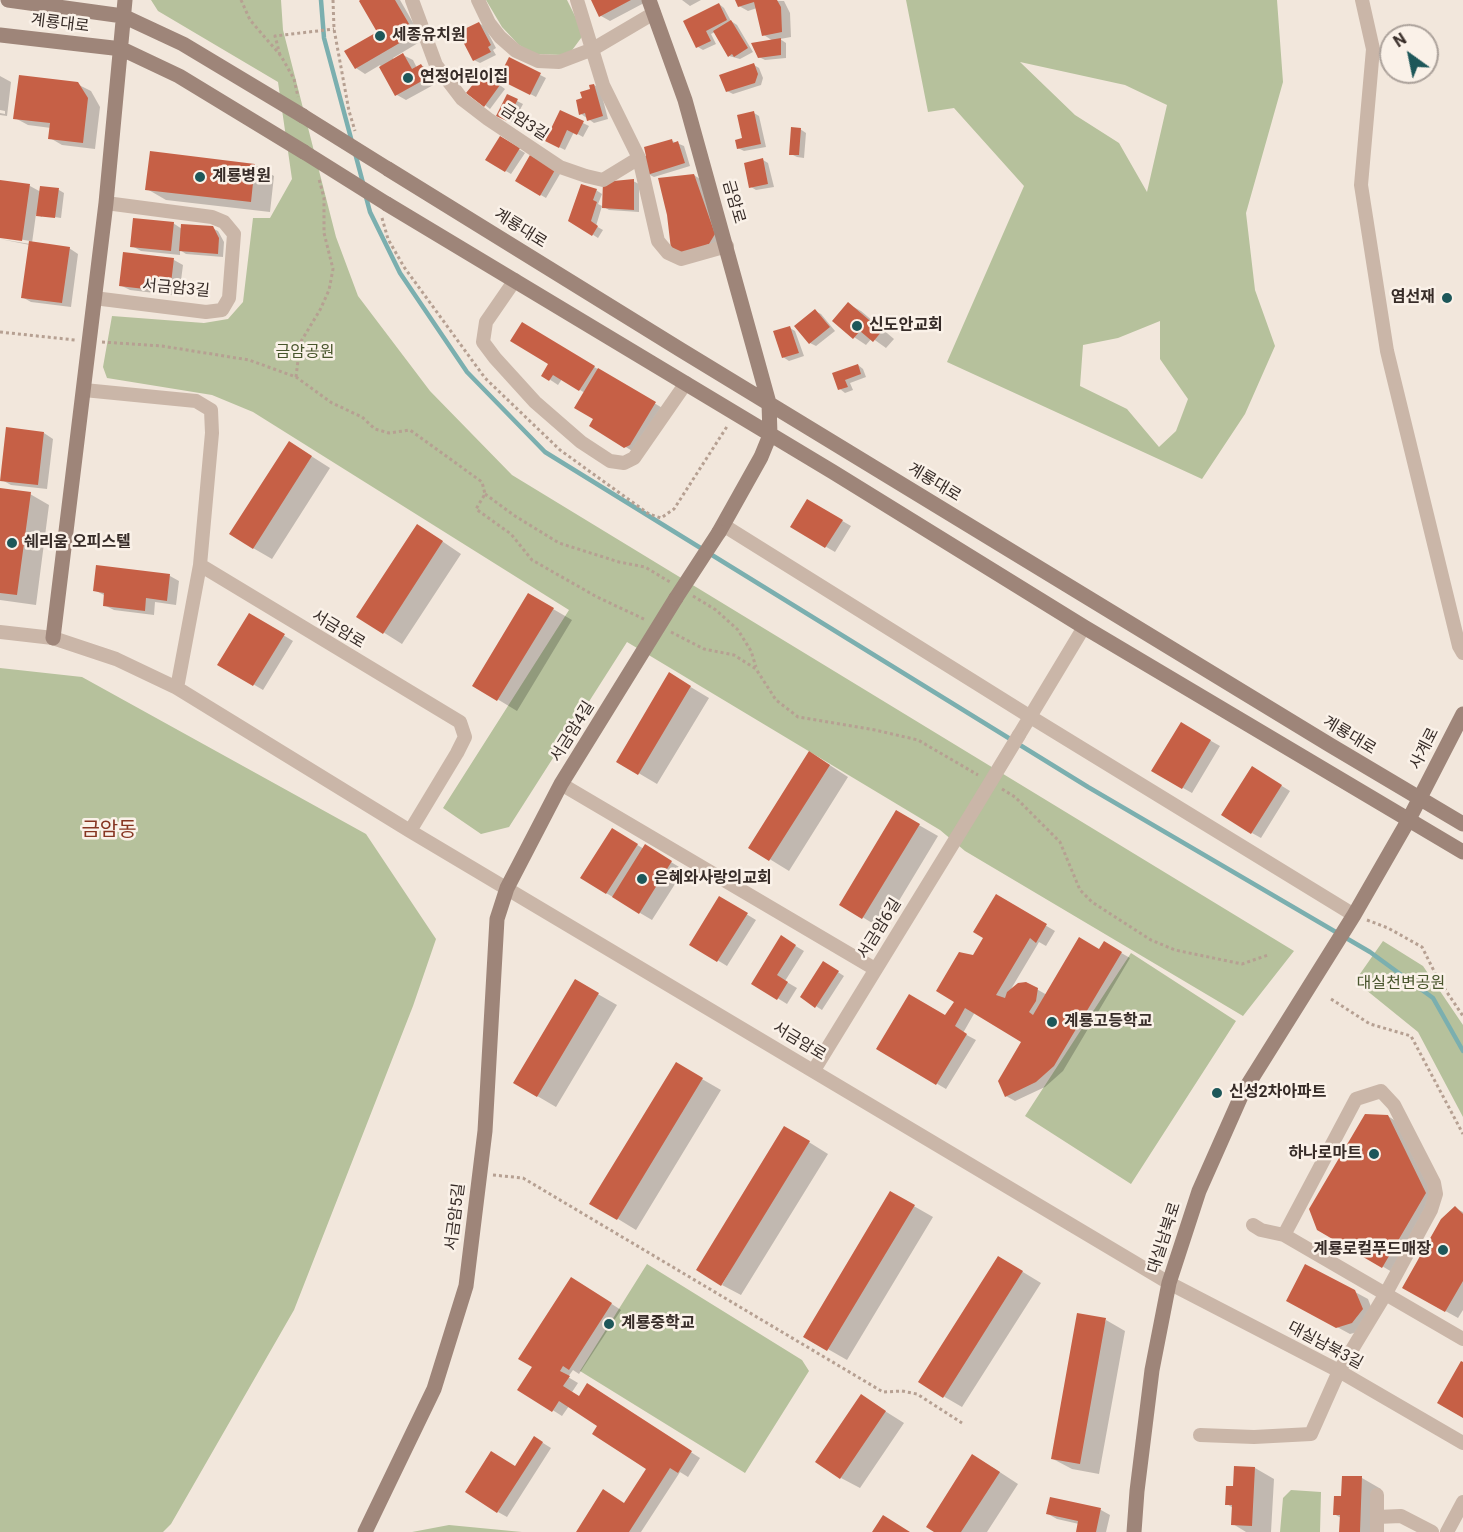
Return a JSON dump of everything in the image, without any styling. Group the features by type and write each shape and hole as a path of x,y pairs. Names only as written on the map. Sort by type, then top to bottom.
{"main road":[{"name":"계룡대로","path":"8,0 123,16 183,44 1463,824"},
{"path":"53,638 106,203 125,0"},
{"name":"금암로","path":"652,6 685,100 769,403"},
{"name":"계룡대로","path":"0,35 122,49 179,76 515,280"},
{"path":"515,280 1084,627 1463,852"},
{"path":"721,529 761,457 770,435 769,403"},
{"name":"서금암4길","path":"507,888 561,784 679,591 721,529"},
{"name":"사계로","path":"1420,799 1463,714"},
{"path":"1354,915 1420,799"},
{"name":"서금암5길","path":"365,1532 434,1389 466,1286 485,1131 498,919 507,888"},
{"name":"대실남북로","path":"1134,1532 1152,1370 1169,1283 1199,1191 1242,1094 1354,915"}],"street":[{"name":"금암3길","path":"412,0 436,65 462,99 488,119 560,166 586,176 603,180 639,158"},
{"name":"금암로","path":"478,0 489,23 516,51 537,61 559,62 592,49 652,6"},
{"path":"577,0 603,86 639,158 658,241 668,253 681,259 727,246"},
{"path":"1362,0 1373,49 1361,185 1362,196 1387,351 1459,646 1463,653"},
{"name":"서금암3길","path":"94,298 206,312 222,310 229,298 234,234 224,222 212,217 106,203"},
{"path":"515,280 486,322 483,342 535,402 581,442 610,461 624,463 634,458 686,383"},
{"path":"84,390 196,401 211,410 212,433 200,566 177,688"},
{"path":"721,529 1354,915"},
{"name":"서금암로","path":"200,566 460,722 465,737 410,831"},
{"path":"1029,716 1084,627"},
{"name":"서금암로","path":"0,632 53,638 116,659 177,688 410,831 1169,1283"},
{"name":"서금암6길","path":"814,1070 1029,716"},
{"path":"561,784 875,969"},
{"path":"1200,1436 1254,1437 1311,1434 1339,1371 1385,1295 1431,1210 1436,1194 1434,1183 1394,1105 1381,1091 1356,1099 1284,1235"},
{"path":"1253,1225 1261,1230 1284,1235 1463,1339"},
{"name":"대실남북3길","path":"1169,1283 1339,1371 1463,1443"},
{"path":"1377,1495 1377,1532"},
{"path":"1449,1528 1463,1502"},
{"path":"1377,1532 1377,1517 1401,1516 1432,1532"}],"path":[{"path":"241,0 250,20 281,56 294,79 299,101"},
{"path":"281,56 275,36 334,29"},
{"path":"296,377 300,343 320,310 333,269 324,233 324,198 318,176"},
{"path":"0,332 89,342 162,346 249,360 296,377 332,403 362,417 375,429 389,433 410,430 482,482 485,494 559,543 620,562 645,567 679,591 716,610 738,630 751,651 756,669 776,700 798,717 865,728 918,740 986,780"},
{"path":"485,494 476,509 511,534 532,560 597,597 704,649 734,655 756,669"},
{"path":"995,785 1015,797 1060,842 1080,890 1092,902 1151,940 1175,950 1242,964 1268,955"},
{"path":"1354,915 1388,928 1422,947 1438,979 1463,1016"},
{"path":"1331,999 1370,1024 1412,1036 1463,1134"},
{"path":"480,1173 523,1178 883,1392 902,1391 917,1394 962,1423"}],"green space":[{"name":"금암공원","path":"151,0 281,0 283,30 336,237 358,296 430,391 512,475 1294,951 1243,1016 965,851 940,830 627,642 509,827 481,834 443,808 569,610 253,412 212,395 107,378 103,367 112,316 204,323 228,319 243,302 253,218 270,218 292,179 278,82 158,11"},
{"path":"486,0 567,0 584,34 570,53 535,54 519,45 502,27"},
{"path":"906,0 1277,0 1283,82 1246,213 1255,290 1275,346 1245,414 1202,479 947,362 1024,186 954,108 928,112","holes":["1020,62 1125,85 1167,105 1147,192 1119,143 1075,115","1160,321 1160,359 1188,399 1176,431 1159,447 1127,409 1080,386 1083,345 1118,338"]},
{"path":"0,668 82,677 366,834 436,939 413,1006 294,1310 171,1524 163,1532 0,1532"},
{"name":"대실천변공원","path":"1383,941 1423,966 1463,1025 1463,1117 1418,1032 1355,981"},
{"path":"1131,953 1236,1021 1131,1184 1025,1116"},
{"path":"647,1264 802,1360 809,1371 745,1473 580,1371"},
{"path":"1291,1490 1321,1492 1320,1532 1280,1532 1283,1498"},
{"path":"449,1525 522,1532 412,1532"}],"building":[{"name":"세종유치원","path":"360,0 395,0 415,34 355,69 344,51 377,32"},
{"path":"591,0 631,0 599,17"},
{"path":"735,0 777,0 781,7 782,32 762,36 754,2 738,7"},
{"path":"719,3 727,20 706,31 711,41 696,48 683,21"},
{"path":"731,20 748,48 734,57 732,54 728,57 713,31"},
{"path":"479,22 491,45 488,47 491,52 473,61 458,32"},
{"path":"781,38 781,55 758,58 751,43"},
{"name":"연정어린이집","path":"403,53 412,69 421,64 429,77 395,96 379,67"},
{"path":"509,57 541,73 530,95 498,79"},
{"path":"754,63 758,74 755,83 726,92 719,75"},
{"path":"483,72 500,85 484,107 466,93"},
{"path":"19,75 78,82 88,98 83,143 48,139 50,123 13,119"},
{"path":"594,84 603,116 587,121 585,113 579,115 576,100 582,98 580,92 590,89 589,85"},
{"path":"507,94 518,99 507,121 496,116"},
{"path":"560,110 584,121 577,135 567,130 559,148 545,141"},
{"path":"754,111 761,144 737,149 735,140 742,138 737,115"},
{"path":"791,127 801,128 799,155 789,155"},
{"path":"500,136 520,148 505,172 485,160"},
{"path":"672,139 673,143 678,141 685,163 647,175 642,157 646,156 644,147"},
{"name":"계룡병원","path":"150,151 255,164 251,202 145,190"},
{"path":"530,155 555,170 540,196 515,181"},
{"path":"763,158 768,184 749,188 744,163"},
{"path":"694,174 715,234 709,244 681,255 671,249 667,215 658,178"},
{"path":"634,179 634,210 602,208 603,182"},
{"path":"0,180 30,184 22,241 0,238"},
{"path":"581,184 597,189 593,200 597,202 591,221 598,226 592,236 568,221"},
{"path":"40,186 59,188 55,218 36,216"},
{"path":"133,218 174,222 171,251 130,247"},
{"path":"181,224 213,226 219,238 218,254 179,251"},
{"path":"29,241 70,247 62,303 21,298"},
{"path":"123,252 174,258 170,292 119,286"},
{"name":"신도안교회","path":"848,302 882,331 873,342 860,331 853,339 832,321"},
{"path":"815,309 830,327 809,344 794,326"},
{"path":"522,322 595,366 579,391 553,375 549,381 541,376 548,364 510,341"},
{"path":"790,326 799,353 782,358 773,331"},
{"path":"858,364 861,374 845,380 848,387 838,390 832,373"},
{"path":"598,368 656,402 630,445 624,448 589,426 593,419 574,408"},
{"path":"6,427 44,432 38,485 0,481"},
{"path":"289,441 312,456 253,549 229,534"},
{"name":"쉐리움 오피스텔","path":"0,488 31,492 17,595 0,593"},
{"path":"807,499 843,520 825,548 790,527"},
{"path":"417,524 443,541 383,634 356,617"},
{"path":"96,565 170,574 167,601 146,598 145,611 103,606 104,593 93,591"},
{"path":"528,593 554,608 497,701 472,686"},
{"path":"249,613 285,634 253,686 217,665"},
{"path":"669,672 691,686 638,775 616,762"},
{"path":"1181,722 1211,740 1182,789 1151,771"},
{"path":"809,751 830,765 769,861 748,848"},
{"path":"1252,766 1282,785 1251,834 1221,815"},
{"path":"896,810 920,824 862,919 839,905"},
{"path":"612,828 638,844 606,894 580,878"},
{"name":"은혜와사랑의교회","path":"645,844 672,861 639,914 612,897"},
{"path":"996,894 1047,924 1036,943 1030,938 996,995 1005,998 1007,992 1018,983 1026,982 1038,988 1036,1001 1029,1012 1033,1015 1079,937 1099,949 1104,941 1122,952 1054,1066 1036,1082 1005,1097 998,1081 1021,1042 965,1008 955,1026 967,1034 936,1085 876,1049 909,994 945,1015 954,1002 936,991 959,952 973,955 983,938 973,932"},
{"path":"719,896 748,913 717,962 689,945"},
{"path":"781,935 796,945 777,975 788,982 777,1000 751,984"},
{"path":"823,961 839,971 815,1008 800,997"},
{"path":"575,979 599,993 537,1097 513,1083"},
{"path":"676,1062 703,1078 617,1220 589,1204"},
{"name":"하나로마트","path":"1365,1114 1388,1115 1426,1193 1382,1268 1317,1230 1309,1209"},
{"path":"784,1126 810,1141 721,1286 696,1270"},
{"path":"890,1191 915,1205 827,1351 803,1337"},
{"name":"계룡로컬푸드매장","path":"1455,1206 1463,1214 1463,1281 1445,1312 1402,1288 1441,1219"},
{"path":"998,1256 1023,1271 943,1398 918,1382"},
{"path":"1305,1264 1355,1290 1363,1309 1352,1323 1336,1328 1286,1301"},
{"name":"계룡중학교","path":"571,1277 612,1303 569,1370 563,1366 560,1371 570,1376 563,1386 579,1396 587,1383 692,1451 678,1473 670,1468 629,1532 576,1532 603,1489 624,1503 646,1469 592,1434 597,1426 559,1401 552,1412 517,1390 532,1367 518,1359"},
{"path":"1077,1313 1106,1318 1080,1464 1051,1459"},
{"path":"1461,1361 1463,1362 1463,1418 1437,1403"},
{"path":"861,1394 886,1411 840,1479 815,1462"},
{"path":"534,1436 543,1442 497,1513 465,1492 491,1451 515,1466"},
{"path":"972,1454 1000,1472 961,1532 934,1532 926,1527"},
{"path":"1234,1466 1255,1467 1252,1526 1231,1525 1232,1505 1225,1505 1226,1486 1233,1486"},
{"path":"1342,1476 1362,1476 1360,1532 1339,1532 1340,1515 1333,1515 1334,1496 1341,1496"},
{"path":"1050,1497 1101,1508 1096,1532 1076,1532 1078,1521 1046,1514"},
{"path":"883,1515 910,1532 872,1532"}],"waterway":[{"path":"321,0 324,38 352,142"},
{"path":"355,153 363,183"},
{"path":"366,197 370,212 400,273 467,372 545,452 1088,787 1370,952 1433,998 1463,1051"}],"place":[{"name":"세종유치원","path":"380,36"},
{"name":"연정어린이집","path":"408,78"},
{"name":"계룡병원","path":"200,177"},
{"name":"염선재","path":"1447,298"},
{"name":"신도안교회","path":"857,326"},
{"name":"쉐리움 오피스텔","path":"12,543"},
{"name":"은혜와사랑의교회","path":"642,879"},
{"name":"계룡고등학교","path":"1052,1022"},
{"name":"신성2차아파트","path":"1217,1093"},
{"name":"하나로마트","path":"1374,1154"},
{"name":"계룡로컬푸드매장","path":"1443,1250"},
{"name":"계룡중학교","path":"609,1324"}],"district":[{"name":"금암동","path":"109,831"}]}
